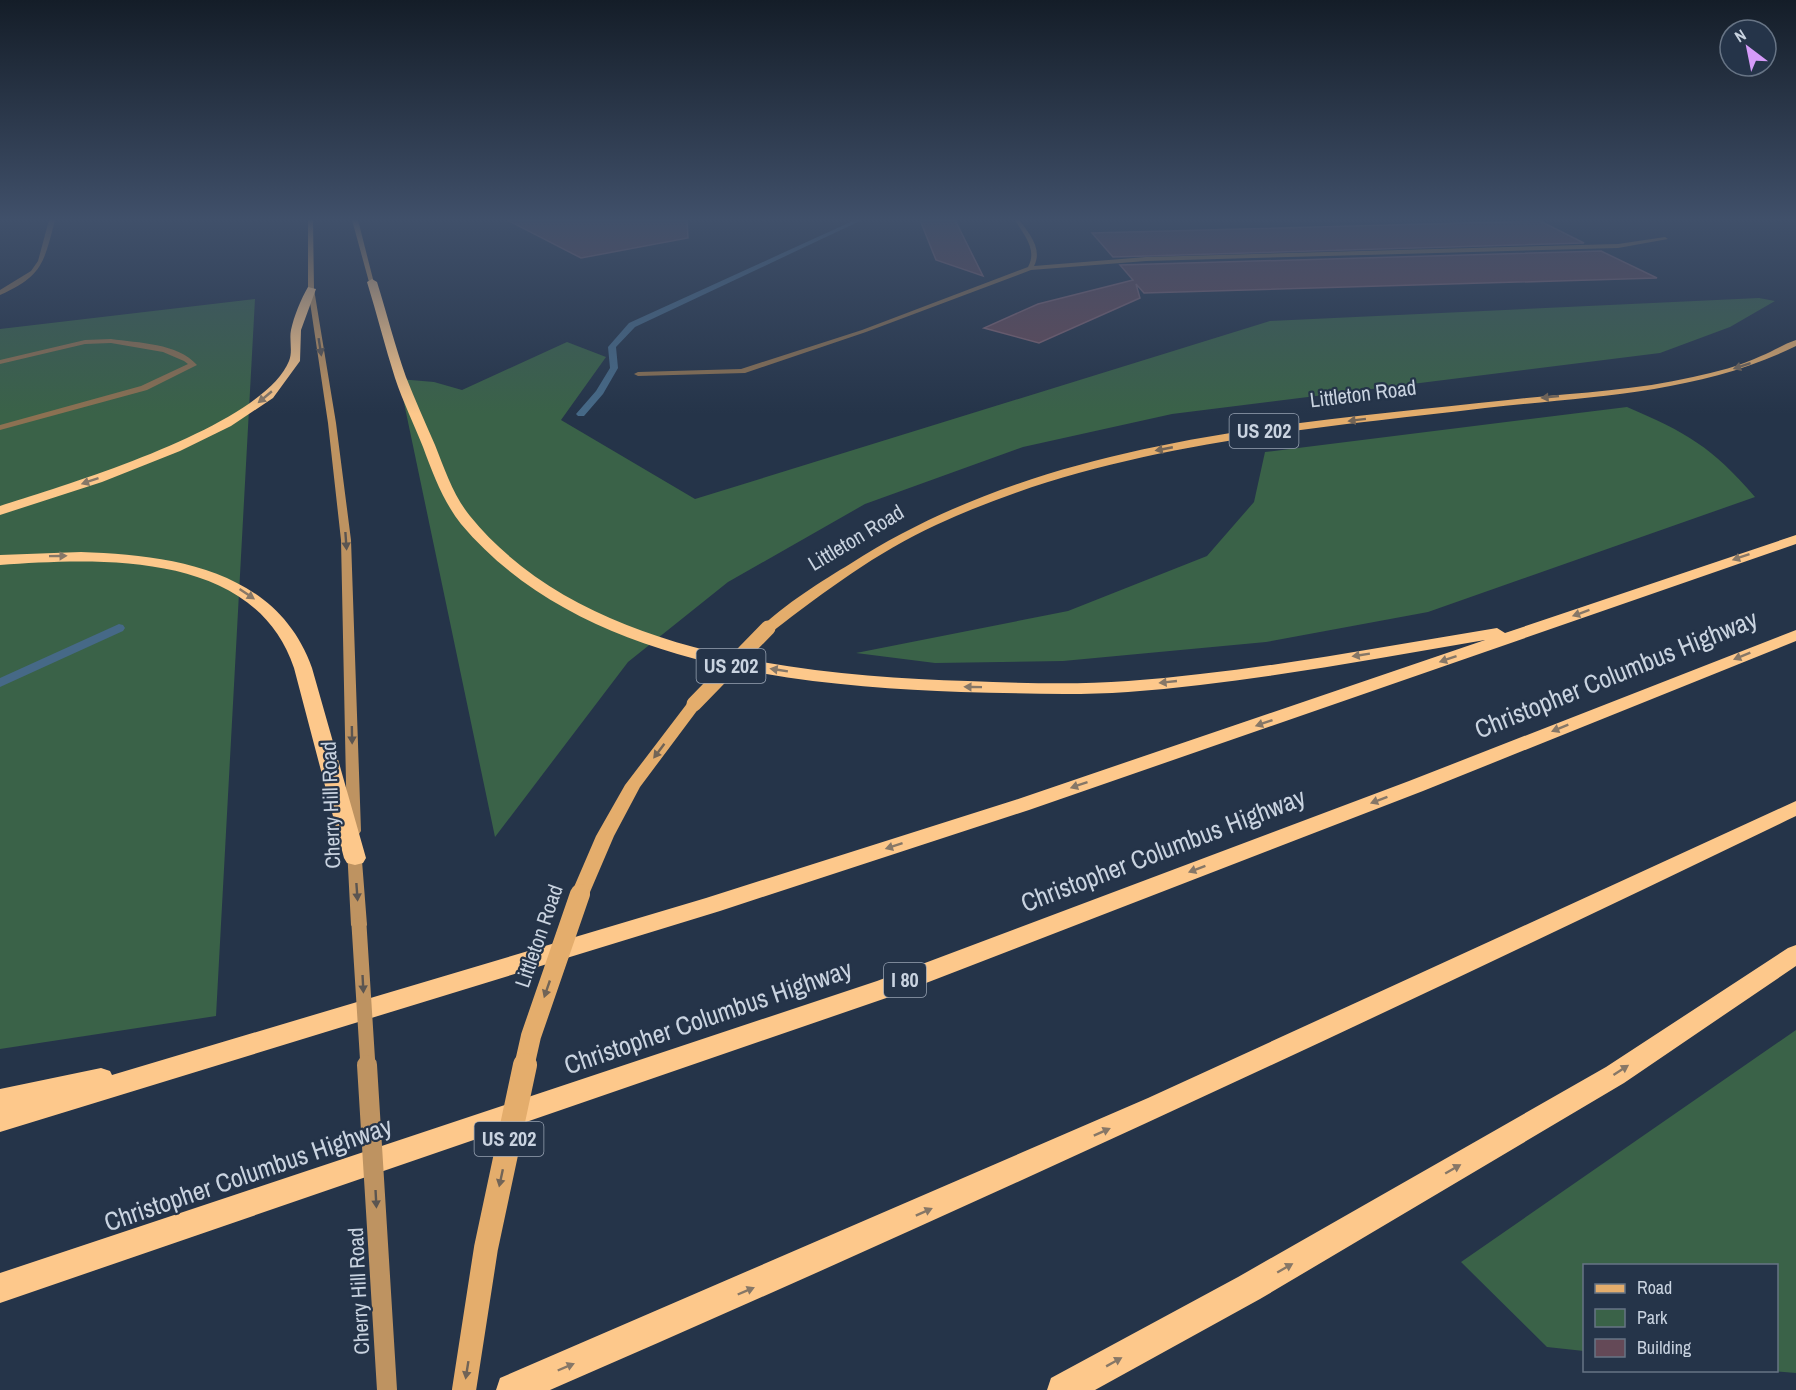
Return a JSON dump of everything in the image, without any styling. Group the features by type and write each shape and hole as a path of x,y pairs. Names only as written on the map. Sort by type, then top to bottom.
{"highway":[{"path":"373,285 400,376 446,490 466,521 489,546 535,584 576,610 615,627 686,650 765,667 852,681 912,686 1025,688 1128,686 1246,674 1543,626"},
{"path":"0,512 97,479 175,448 227,423 269,396 295,361 296,330 311,290"},
{"path":"0,1120 712,904 1022,805 1796,538"},
{"path":"0,560 87,556 139,560 200,572 251,595 273,615 297,652 355,858"},
{"name":"Christopher Columbus Highway","path":"0,1288 198,1223 886,988 1416,786 1796,635"},
{"path":"512,1390 776,1278 1140,1114 1796,808"},
{"path":"1063,1390 1249,1288 1615,1075 1796,954"},
{"path":"0,1100 223,1053"}],"main road":[{"name":"Cherry Hill Road","path":"311,285 332,423 346,540 355,858 387,1390"},
{"name":"Littleton Road","path":"464,1390 486,1248 531,1036 580,894 605,836 633,785 694,704 768,628 854,566 932,523 1009,491 1079,469 1150,452 1274,430 1676,383 1751,363 1796,343"}],"street":[{"path":"0,293 13,285"},
{"path":"638,374 742,371 864,331 986,285"},
{"path":"0,362 85,342 111,340 165,350 187,359 193,365 144,388 0,428"}],"green space":[{"path":"1759,298 1775,301 1730,327 1660,353 1172,414 1023,447 865,504 728,582 628,662 495,837 399,379 434,382 462,390 567,342 606,357 561,420 695,499 1270,321"},
{"path":"255,299 216,1016 0,1049 0,329"},
{"path":"1627,407 1682,433 1697,443 1725,465 1755,497 1428,612 1266,642 1063,661 935,663 856,653 1068,611 1207,556 1254,502 1265,452"},
{"path":"1796,1030 1796,1373 1778,1372 1778,1264 1583,1264 1583,1351 1547,1347 1461,1262"}],"building":[{"path":"1114,285 1136,285 1140,298 1039,343 984,328 1038,304"},
{"path":"1137,285 1422,285 1144,293"}],"waterway":[{"path":"581,414 600,392 614,368 612,347 632,325 719,285"},
{"path":"0,683 119,628"}]}
